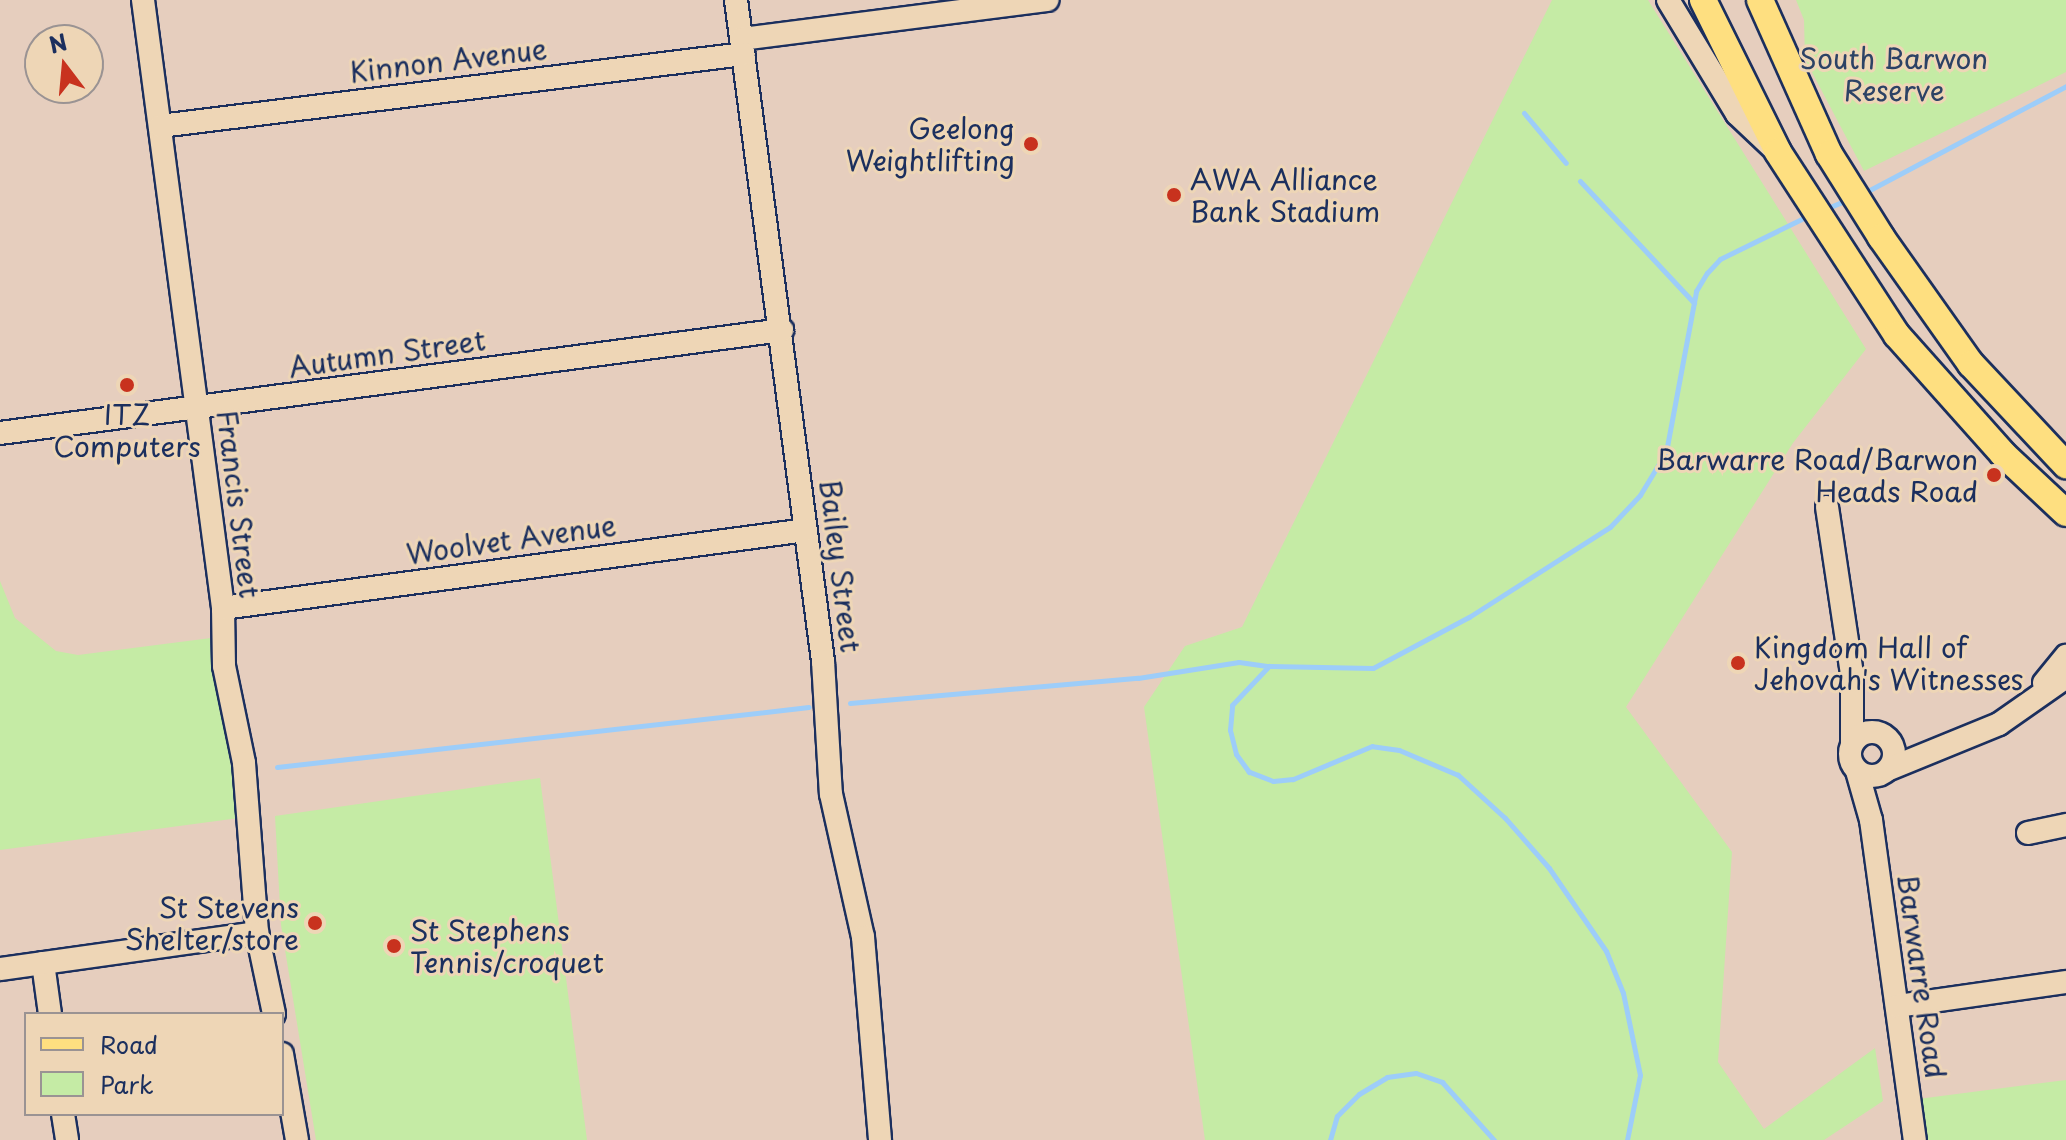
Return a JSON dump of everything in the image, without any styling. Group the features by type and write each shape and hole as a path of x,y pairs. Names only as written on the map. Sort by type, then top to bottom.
{"main road":[{"path":"1703,0 1785,163 1841,254 1919,362 2066,513"},
{"path":"1760,0 1829,154 1881,237 1971,364 2066,465"}],"street":[{"name":"Francis Street","path":"143,0 223,608 224,666 244,763 257,933 274,1012"},
{"name":"Bailey Street","path":"736,0 782,330 823,661 831,794 863,937 880,1140"},
{"name":"Kinnon Avenue","path":"160,126 743,46 1048,0"},
{"path":"1668,0 1737,114 1785,163"},
{"name":"Autumn Street","path":"0,433 782,330"},
{"path":"1827,507 1852,675 1862,711 1883,736 1894,758 1886,771"},
{"name":"Woolvet Avenue","path":"223,608 806,530"},
{"path":"1852,675 1850,757 1857,771 1870,776 1968,738 2013,716 2064,662"},
{"path":"1852,744 1863,734 1968,738"},
{"name":"Barwarre Road","path":"1857,771 1871,820 1915,1140"},
{"name":"Barwarre Road","path":"1871,820 1886,771"},
{"path":"2028,833 2064,832"},
{"path":"0,969 257,933"},
{"path":"43,963 50,1012"},
{"path":"1897,1006 2066,982"},
{"path":"284,1065 297,1140"},
{"path":"63,1116 67,1140"}],"green space":[{"path":"1552,0 1648,0 1866,349 1793,443 1626,707 1732,852 1718,1062 1764,1129 1875,1048 1883,1101 1824,1140 1205,1140 1144,707 1185,646 1242,627"},
{"name":"South Barwon Reserve","path":"1796,0 2066,0 2066,72 1864,171 1805,59 1804,20"},
{"path":"0,581 15,618 56,651 78,655 211,638 239,818 0,850"},
{"path":"540,778 587,1140 316,1140 281,925 275,816"},
{"path":"2066,1080 2066,1140 1927,1140 1918,1099"}],"waterway":[{"path":"1864,193 2066,86"},
{"path":"1524,113 1566,163"},
{"path":"1580,181 1694,303"},
{"path":"1823,210 1847,200"},
{"path":"1627,1140 1640,1075 1623,993 1606,951 1549,868 1505,818 1458,775 1399,750 1372,746 1293,779 1273,781 1249,772 1236,754 1230,730 1232,705 1269,666 1373,668 1469,617 1610,527 1640,495 1666,452 1696,291 1707,273 1720,259 1810,215"},
{"path":"850,703 1138,678 1239,662 1269,666"},
{"path":"277,767 809,707"},
{"path":"1330,1140 1337,1116 1359,1094 1387,1077 1416,1073 1442,1082 1494,1140"}],"place":[{"name":"Geelong Weightlifting","path":"1031,144"},
{"name":"AWA Alliance Bank Stadium","path":"1174,195"},
{"name":"ITZ Computers","path":"127,385"},
{"name":"Barwarre Road/Barwon Heads Road","path":"1994,475"},
{"name":"Kingdom Hall of Jehovah's Witnesses","path":"1738,663"},
{"name":"St Stevens Shelter/store","path":"315,923"},
{"name":"St Stephens Tennis/croquet","path":"394,946"}]}
